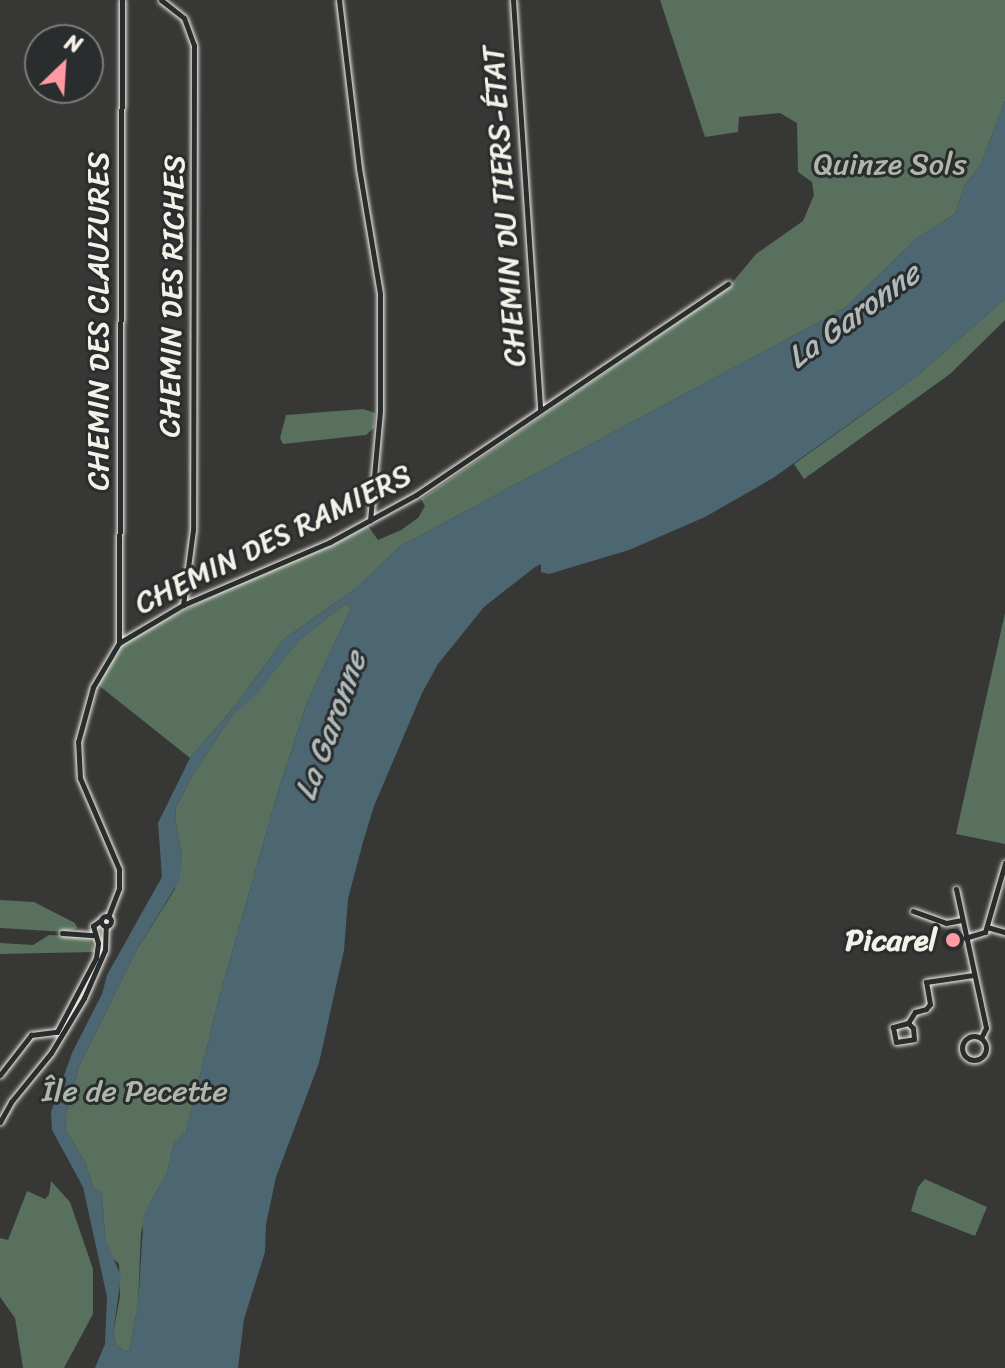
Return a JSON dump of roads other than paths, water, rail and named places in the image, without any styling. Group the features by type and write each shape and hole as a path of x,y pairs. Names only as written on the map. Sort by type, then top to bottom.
{"street":[{"name":"CHEMIN DES CLAUZURES","path":"119,643 122,0"},
{"name":"CHEMIN DES RICHES","path":"161,0 184,18 194,45 193,530 183,605"},
{"path":"339,0 359,168 380,294 380,411 370,522"},
{"name":"CHEMIN DU TIERS-ÉTAT","path":"513,0 540,409"},
{"name":"CHEMIN DES RAMIERS","path":"106,926 111,921 108,917 119,888 119,869 80,778 78,742 93,687 119,643 183,605 370,522 449,475 540,409 728,284"},
{"path":"373,506 383,514"},
{"path":"965,938 982,935 987,927 1005,863"},
{"path":"956,889 986,1028 981,1038"},
{"path":"913,911 946,923 962,920"},
{"path":"0,1075 31,1035 57,1032 96,958 93,926 108,917"},
{"path":"0,1122 11,1102 51,1053 84,998 105,950 106,926 101,920"},
{"path":"987,927 1005,932"},
{"path":"62,933 94,935"},
{"path":"908,1023 913,1028 914,1039 896,1042 893,1027 908,1023 915,1012 926,1009 930,1004 926,982 973,975"},
{"path":"968,1038 981,1038 987,1050 984,1057 978,1060 965,1056 962,1050 968,1038"}],"water":[{"name":"La Garonne","path":"1005,101 1005,299 918,375 773,478 705,517 629,550 549,574 541,572 541,564 535,567 484,607 438,664 422,693 374,806 363,842 348,899 344,950 319,1063 276,1177 266,1224 265,1252 244,1319 238,1368 95,1368 105,1344 107,1297 83,1187 52,1130 51,1112 72,1053 102,994 107,975 162,877 158,823 190,758 235,706 284,639 359,586 399,547 845,308 917,238 955,214 965,185 980,166","holes":["346,603 351,608 308,700 280,785 218,1002 186,1132 174,1144 167,1173 144,1213 138,1305 129,1351 125,1352 116,1345 113,1334 121,1277 105,1236 102,1193 93,1187 85,1162 66,1131 65,1118 79,1066 136,951 179,881 182,857 175,819 176,807 192,776 232,715 255,696 299,640"]}],"place":[{"name":"Picarel","path":"953,940"}],"park label":[{"name":"Quinze Sols","path":"890,164"},
{"name":"Île de Pecette","path":"135,1091"}]}
